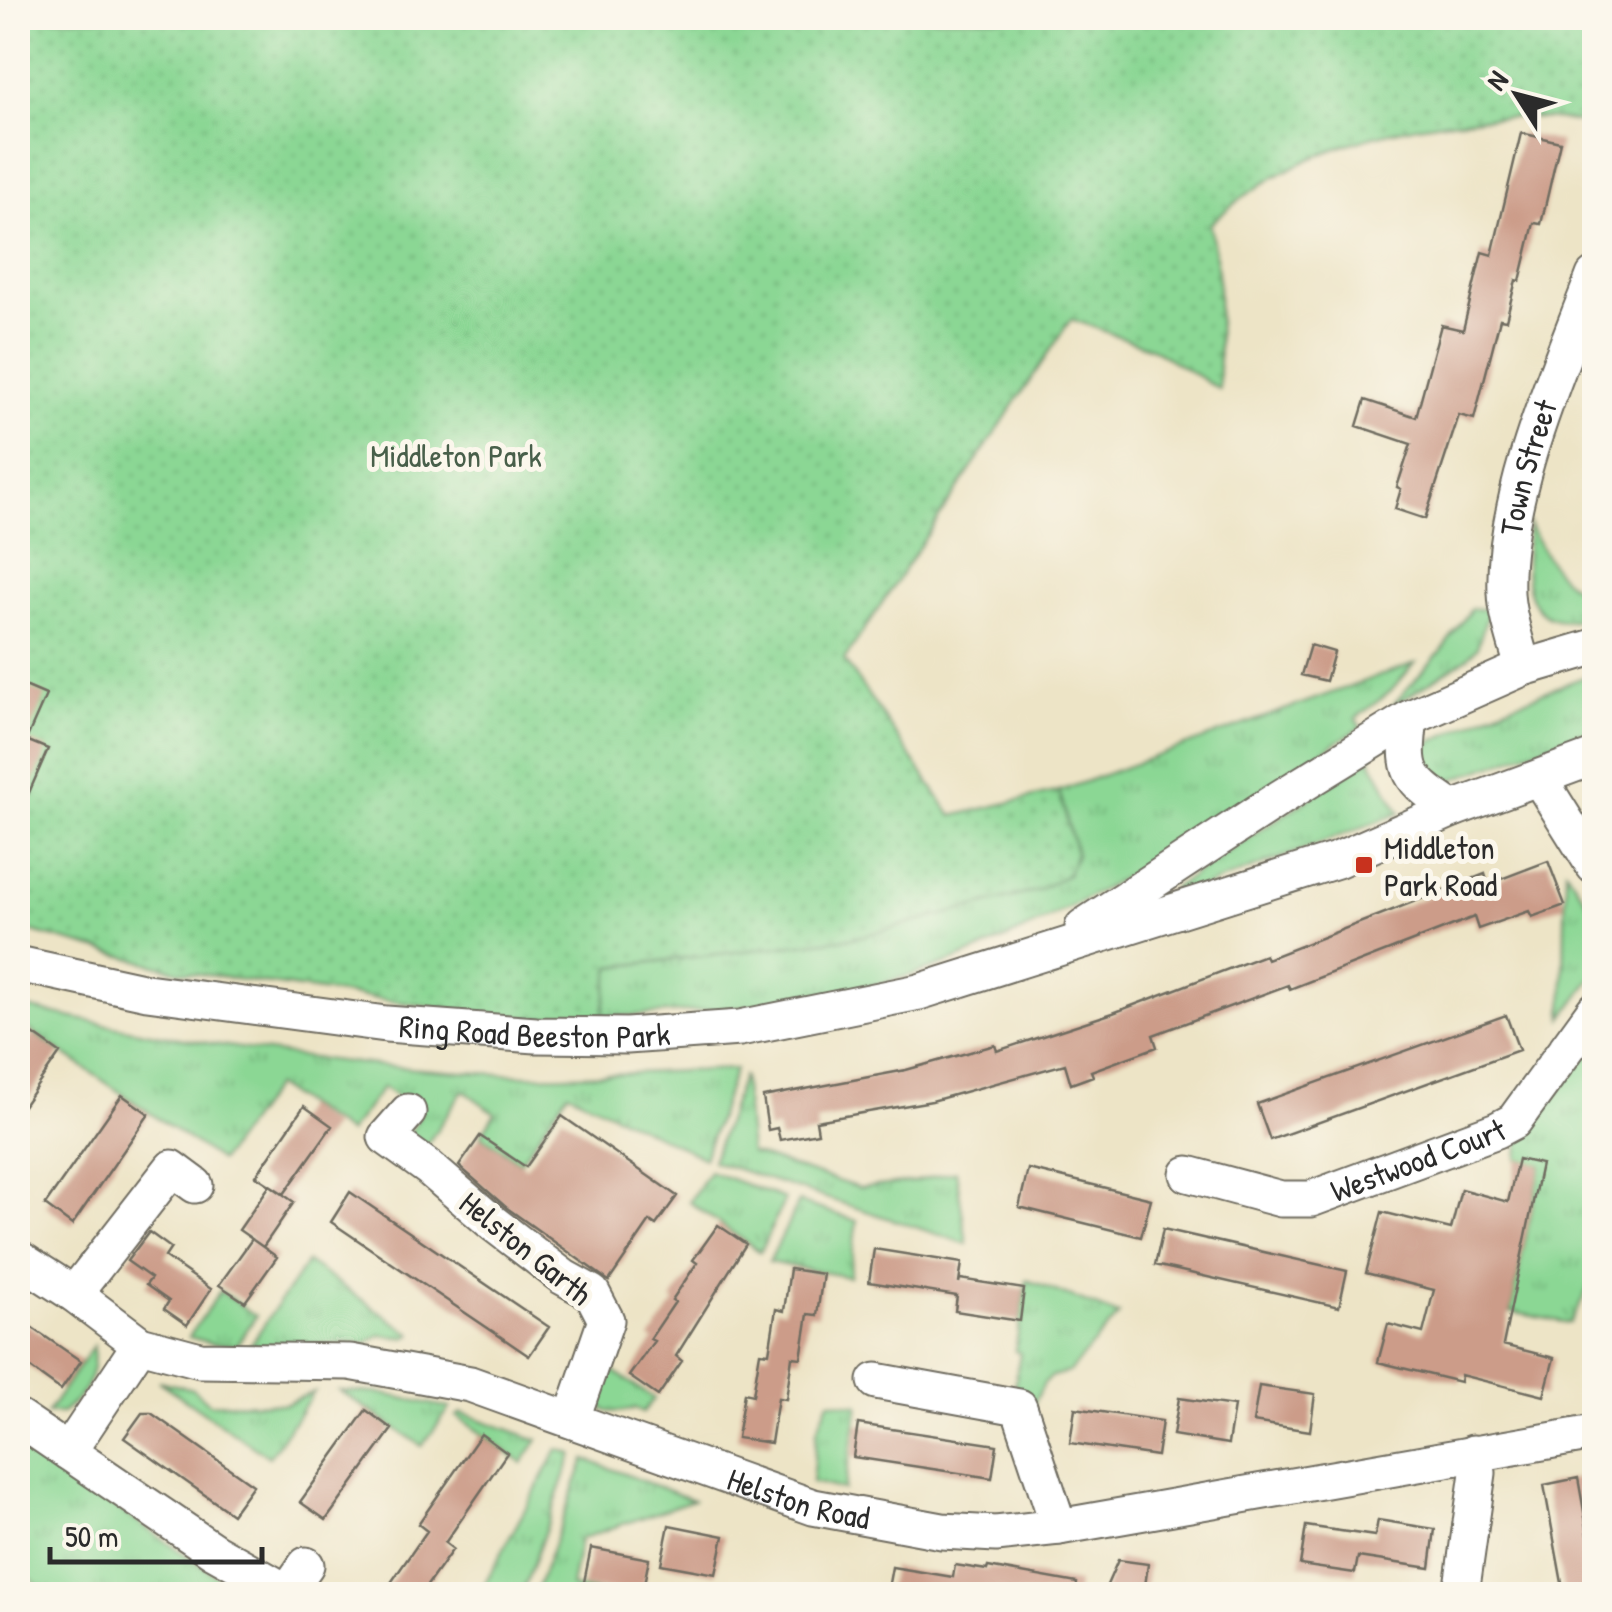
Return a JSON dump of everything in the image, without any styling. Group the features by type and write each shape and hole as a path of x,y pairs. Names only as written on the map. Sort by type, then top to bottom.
{"street":[{"name":"Town Street","path":"1523,668 1506,597 1508,544 1538,423 1594,276"},
{"path":"1523,668 1594,647"},
{"name":"Ring Road Beeston Park","path":"1049,949 1410,718 1523,668"},
{"path":"1410,718 1405,757 1417,784 1453,809"},
{"path":"1594,757 1539,778 1594,866"},
{"name":"Ring Road Beeston Park","path":"18,964 147,992 303,1015 536,1036 628,1036 774,1022 919,992 1337,860 1453,809 1539,778"},
{"name":"Westwood Court","path":"1188,1174 1281,1199 1311,1199 1498,1130 1514,1121 1594,1011"},
{"name":"Helston Garth","path":"408,1112 386,1137 494,1224 564,1277 592,1293 606,1320 572,1418"},
{"path":"74,1294 172,1168 196,1185"},
{"name":"Helston Road","path":"18,1258 140,1344 200,1360 350,1362 470,1384 813,1507 942,1531 996,1534 1059,1527 1594,1434"},
{"path":"68,1452 140,1344"},
{"path":"876,1381 1019,1407 1059,1527"},
{"path":"18,1418 214,1550 287,1592 306,1564"},
{"path":"1461,1594 1478,1473 1473,1453"}],"green space":[{"name":"Middleton Park","path":"18,18 1594,18 1594,124 1493,118 1441,122 1390,132 1293,167 1250,193 1210,224 1218,274 1219,389 1151,348 1071,319 844,660 952,816 1059,791 1076,854 1067,875 1036,891 858,937 611,967 602,1017 513,1018 178,971 18,928"},
{"path":"1529,524 1562,577 1594,596 1594,616 1552,618 1540,610 1527,582"},
{"path":"1471,609 1489,609 1477,648 1390,708 1441,651"},
{"path":"1415,663 1391,691 1356,718 1361,727 1162,854 1007,938 911,975 824,996 735,1008 602,1017 611,967 857,937 1076,854 1059,791"},
{"path":"1594,673 1594,728 1444,783 1430,777 1423,756 1431,742 1500,709"},
{"path":"1370,758 1400,813 1180,896 1174,894 1173,888"},
{"path":"1566,870 1594,912 1594,975 1563,1018"},
{"path":"18,1006 205,1043 395,1067 549,1075 735,1069 704,1158 568,1092 520,1162 481,1135 495,1113 463,1090 416,1161 401,1149 421,1113 383,1087 348,1133 275,1086 220,1161 18,1022"},
{"path":"1594,1038 1594,1277 1570,1323 1510,1312 1541,1165 1518,1159 1520,1132 1568,1080"},
{"path":"743,1075 750,1153 859,1188 913,1182 956,1171 967,1244 712,1161"},
{"path":"709,1171 785,1199 760,1252 689,1202"},
{"path":"799,1202 857,1221 849,1277 769,1262"},
{"path":"307,1262 412,1334 406,1338 380,1335 366,1343 250,1345"},
{"path":"1027,1280 1119,1315 1069,1372 1044,1383 1032,1408 1014,1392 1020,1353 1015,1351"},
{"path":"220,1291 256,1316 237,1345 189,1337"},
{"path":"93,1346 93,1366 83,1392 62,1413 47,1413"},
{"path":"605,1365 654,1399 643,1412 635,1408 610,1411 600,1405 596,1388"},
{"path":"158,1381 193,1389 210,1403 285,1404 314,1392 269,1457"},
{"path":"340,1391 379,1393 450,1408 422,1446"},
{"path":"829,1401 859,1405 844,1490 812,1482 817,1430"},
{"path":"462,1413 538,1440 522,1463 457,1416"},
{"path":"18,1441 243,1594 46,1594 18,1566"},
{"path":"558,1449 573,1454 522,1594 479,1594"},
{"path":"585,1459 693,1500 580,1539 571,1587 613,1594 535,1594"}],"building":[{"path":"1521,133 1560,142 1541,224 1534,223 1520,281 1516,280 1506,320 1500,319 1474,419 1459,415 1425,519 1395,509 1401,489 1397,487 1411,444 1357,426 1365,400 1416,417 1441,325 1463,330 1482,252 1492,255"},
{"path":"1310,645 1334,652 1326,681 1301,675"},
{"path":"18,683 46,695 26,740 48,749 18,818"},
{"path":"1548,861 1565,905 1532,917 1529,911 1478,929 1474,917 1290,989 1288,985 1153,1035 1157,1047 1091,1071 1093,1076 1071,1084 1065,1064 932,1101 816,1121 818,1133 780,1140 777,1128 768,1130 763,1097 906,1070 995,1045 997,1051 1113,1013 1265,955 1267,959 1485,874 1488,884"},
{"path":"1506,1015 1519,1050 1270,1140 1257,1104"},
{"path":"33,1034 60,1053 18,1113 18,1056"},
{"path":"122,1095 149,1114 72,1225 45,1205"},
{"path":"304,1106 332,1126 284,1194 256,1176"},
{"path":"562,1116 677,1196 656,1225 650,1221 609,1281 507,1208 459,1166 480,1136 526,1167"},
{"path":"1518,1159 1541,1164 1503,1345 1554,1358 1544,1396 1461,1375 1460,1382 1378,1362 1388,1324 1423,1333 1434,1290 1366,1273 1382,1212 1451,1229 1461,1189 1508,1202"},
{"path":"1028,1169 1151,1199 1141,1237 1019,1207"},
{"path":"270,1185 294,1202 263,1247 253,1240 277,1257 245,1302 219,1285 252,1239 239,1230"},
{"path":"350,1192 549,1327 529,1356 331,1222"},
{"path":"718,1225 746,1244 676,1356 682,1361 658,1396 629,1376 654,1341 650,1339 697,1263 693,1260"},
{"path":"1163,1229 1347,1271 1339,1307 1155,1265"},
{"path":"149,1232 171,1248 165,1257 211,1289 187,1325 164,1309 169,1301 146,1285 151,1278 127,1261"},
{"path":"874,1249 962,1263 959,1283 960,1279 1024,1289 1020,1321 955,1311 957,1296 869,1282"},
{"path":"790,1269 823,1274 817,1315 808,1314 801,1358 792,1357 786,1399 778,1398 771,1443 737,1438 744,1393 753,1395 760,1352 769,1353 776,1309 784,1311"},
{"path":"18,1318 81,1361 61,1390 18,1359"},
{"path":"1259,1386 1315,1394 1310,1431 1253,1422"},
{"path":"1179,1398 1234,1406 1228,1444 1173,1435"},
{"path":"1075,1408 1162,1421 1157,1456 1070,1443"},
{"path":"366,1410 392,1429 326,1520 300,1502"},
{"path":"142,1413 151,1413 253,1485 232,1514 124,1438"},
{"path":"858,1424 997,1445 992,1478 853,1457"},
{"path":"481,1434 507,1453 445,1543 453,1549 421,1594 383,1594 427,1531 418,1524"},
{"path":"1578,1478 1594,1567 1594,1594 1564,1594 1544,1485"},
{"path":"1378,1520 1435,1529 1430,1568 1358,1557 1355,1573 1300,1565 1306,1526 1375,1536"},
{"path":"669,1525 724,1536 716,1574 661,1564"},
{"path":"591,1548 649,1559 642,1594 583,1587"},
{"path":"1118,1560 1148,1564 1144,1594 1103,1594"},
{"path":"955,1565 1077,1583 1076,1594 887,1594 892,1567 953,1577"}],"place":[{"name":"Middleton Park Road","path":"1364,865"}]}
